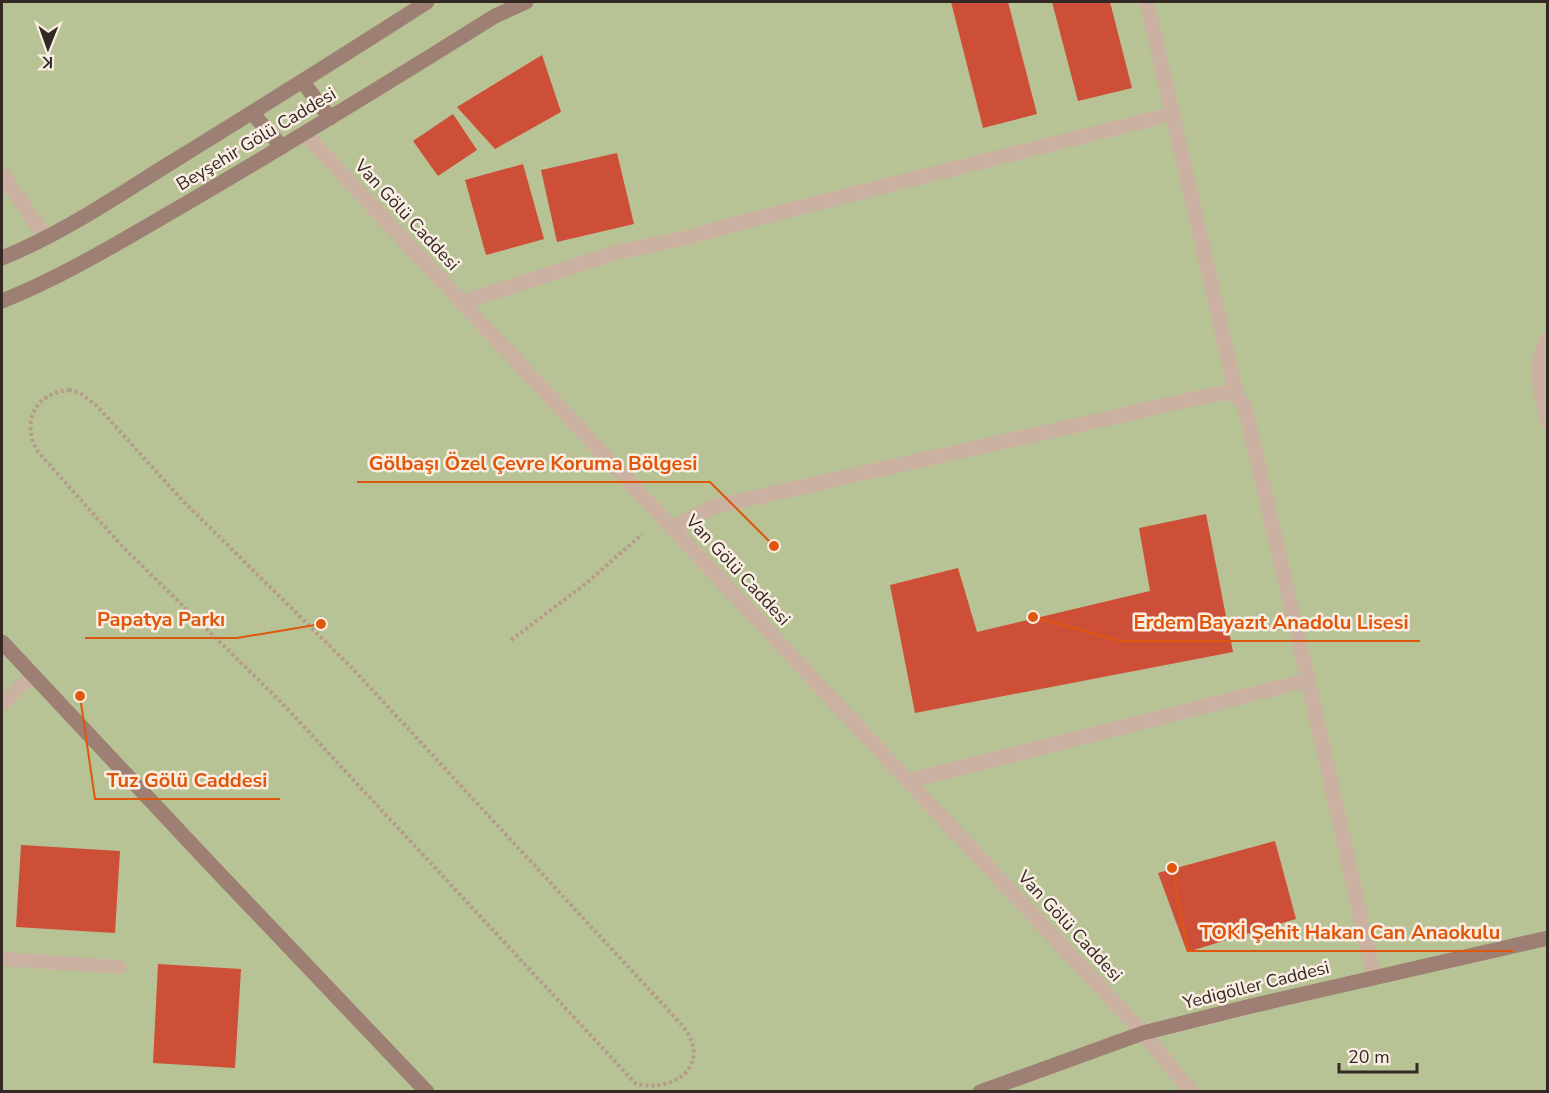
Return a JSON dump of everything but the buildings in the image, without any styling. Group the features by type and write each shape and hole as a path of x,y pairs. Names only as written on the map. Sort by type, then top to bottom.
{"main road":[{"path":"2,258 83,218 427,2"},
{"name":"Beyşehir Gölü Caddesi","path":"2,301 59,276 109,249 304,134 495,16 526,2"},
{"path":"302,81 330,118"},
{"path":"252,113 282,147"},
{"path":"2,642 427,1092"},
{"name":"Yedigöller Caddesi","path":"980,1092 1143,1033 1548,938"}],"street":[{"path":"1147,2 1237,397"},
{"path":"462,302 618,252 681,239 1172,114"},
{"name":"Van Gölü Caddesi","path":"304,134 1143,1033 1191,1092"},
{"path":"2,174 46,238"},
{"path":"1548,339 1544,344 1539,366 1541,394 1548,423"},
{"path":"672,528 712,507 1216,394 1227,393 1237,397 1244,404 1247,416 1374,977"},
{"path":"908,780 1308,680"}],"lane":[{"path":"2,704 33,675"},
{"path":"2,959 120,967"}],"path":[{"path":"58,391 80,393 89,398 182,499 352,668 688,1033 695,1054 693,1065 679,1083 669,1089 658,1090 646,1089 636,1084 281,702 122,546 38,452 30,432 34,411 40,402 48,395 58,391"},
{"path":"511,640 588,582 642,534"}],"green space":[{"path":"2,2 1547,2 1547,1091 2,1092"}],"place":[{"name":"Gölbaşı Özel Çevre Koruma Bölgesi","path":"774,546"},
{"name":"Erdem Bayazıt Anadolu Lisesi","path":"1033,617"},
{"name":"Papatya Parkı","path":"321,624"},
{"name":"Tuz Gölü Caddesi","path":"80,696"},
{"name":"TOKİ Şehit Hakan Can Anaokulu","path":"1172,868"}]}
